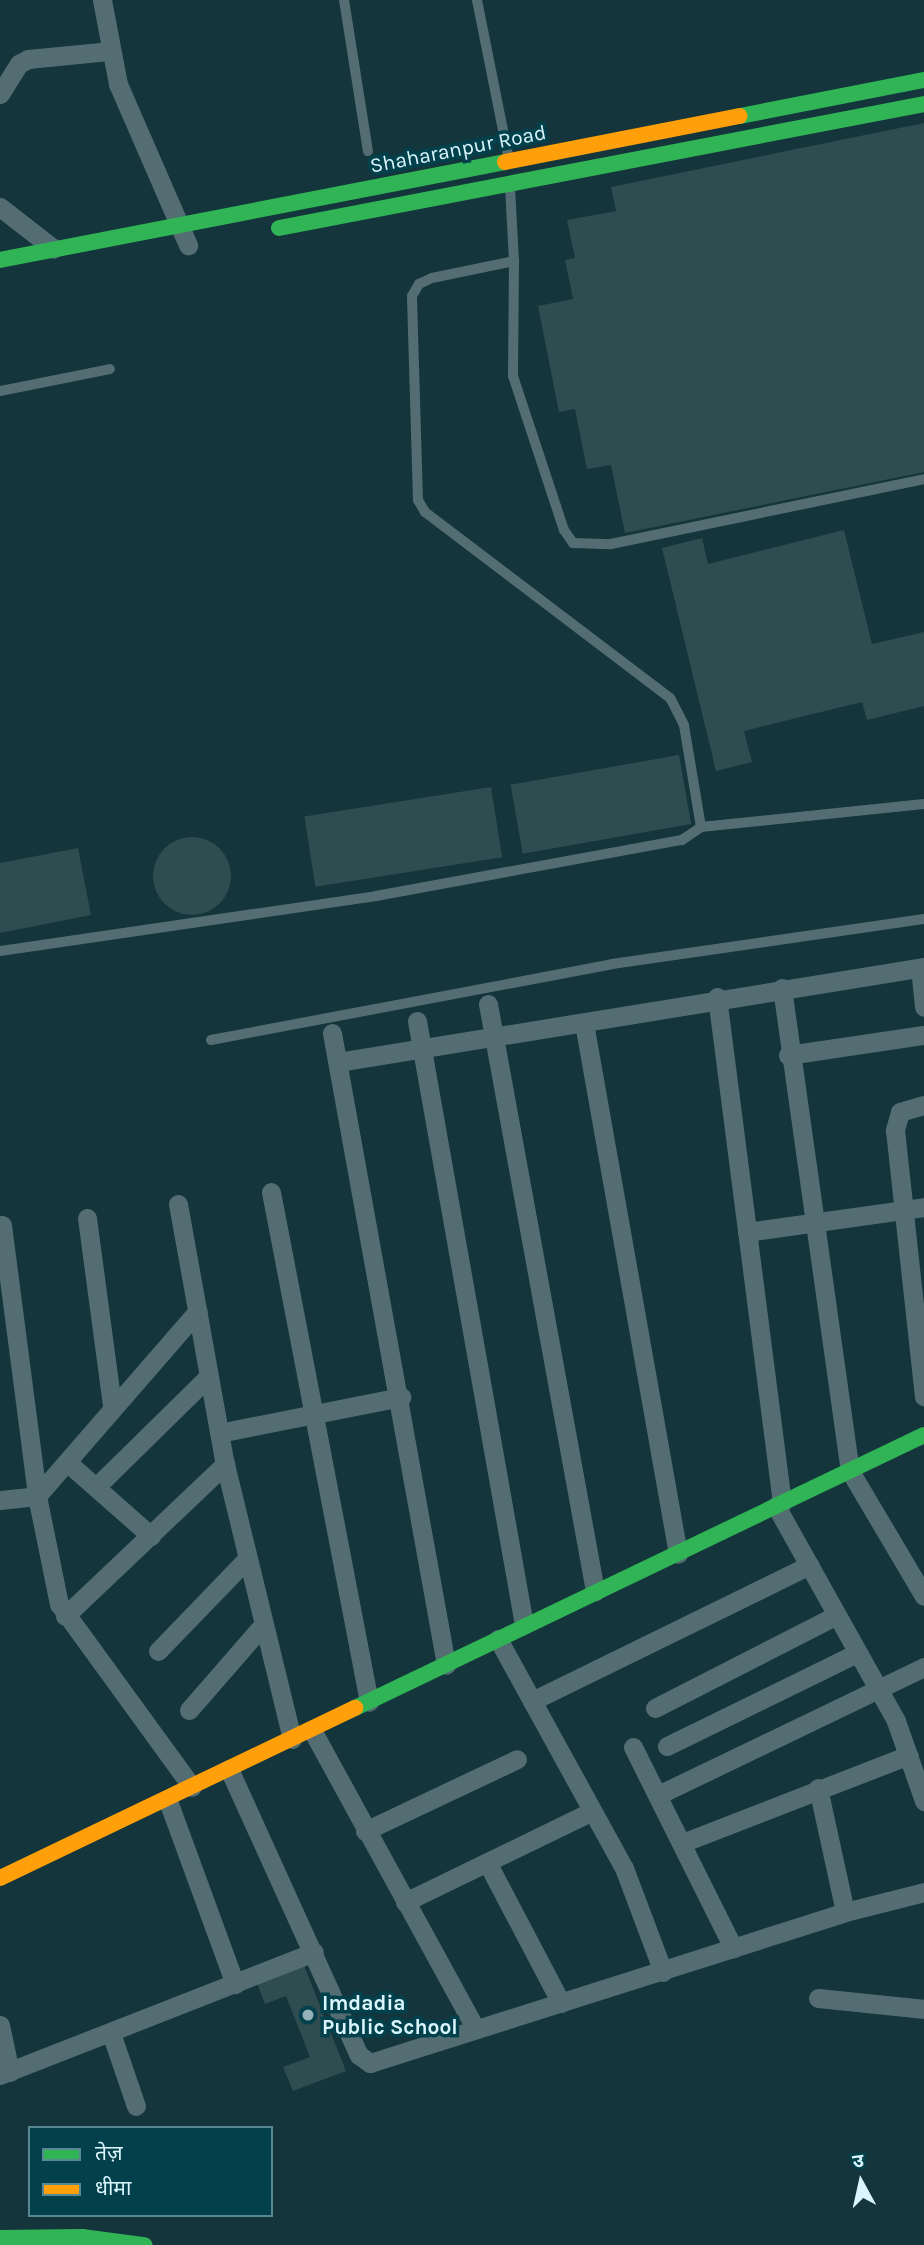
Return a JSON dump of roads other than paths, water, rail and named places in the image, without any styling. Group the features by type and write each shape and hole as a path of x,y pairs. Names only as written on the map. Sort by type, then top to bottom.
{"main road":[{"name":"Shaharanpur Road","path":"0,260 924,80"},
{"name":"Shaharanpur Road","path":"264,230 510,186 924,104"},
{"path":"0,1878 168,1801 524,1625 924,1435"},
{"path":"0,2238 82,2237 144,2245"}],"street":[{"path":"102,0 109,51 125,102 187,245"},
{"path":"0,94 19,65 28,59 109,51"},
{"path":"0,207 54,249"},
{"path":"338,1062 584,1023 718,997 922,967 924,1007"},
{"path":"782,988 788,1055 850,1471 924,1596"},
{"path":"718,997 779,1505 835,1616 879,1691 909,1755 924,1801"},
{"path":"488,1004 595,1591"},
{"path":"417,1021 424,1048 524,1625"},
{"path":"584,1023 678,1553"},
{"path":"332,1033 401,1397 446,1665"},
{"path":"788,1055 924,1035"},
{"path":"924,1105 909,1108 896,1119 915,1208 924,1396"},
{"path":"271,1192 369,1702"},
{"path":"178,1204 225,1464 246,1560 292,1738"},
{"path":"747,1232 915,1208"},
{"path":"87,1217 112,1405"},
{"path":"2,1225 37,1496 55,1592 65,1616 192,1787"},
{"path":"0,1500 37,1496 112,1405 198,1311"},
{"path":"96,1487 209,1376"},
{"path":"219,1433 401,1397"},
{"path":"67,1462 151,1536"},
{"path":"65,1616 225,1464"},
{"path":"158,1651 246,1560"},
{"path":"532,1701 810,1565"},
{"path":"655,1708 835,1616"},
{"path":"189,1710 263,1625"},
{"path":"498,1639 632,1887 663,1972"},
{"path":"667,1746 857,1653"},
{"path":"658,1795 879,1691 924,1667"},
{"path":"312,1730 475,2028"},
{"path":"634,1747 733,1948"},
{"path":"682,1843 818,1788 909,1755"},
{"path":"365,1831 517,1759"},
{"path":"229,1769 362,2061 370,2063 845,1912 924,1892"},
{"path":"818,1788 845,1912"},
{"path":"168,1801 235,1984"},
{"path":"405,1902 488,1864 592,1811"},
{"path":"488,1864 561,2003"},
{"path":"0,2025 5,2074 314,1952"},
{"path":"818,1998 924,2009"},
{"path":"111,2033 136,2106"}],"lane":[{"path":"344,0 368,151"},
{"path":"477,0 509,161 514,261 513,376 564,530 573,543 611,544 924,479"},
{"path":"514,261 432,278 419,284 412,296 418,500 425,512 670,698 684,725 701,827"},
{"path":"0,391 110,369"},
{"path":"0,951 376,896 682,840 701,827 924,804"},
{"path":"211,1040 612,964 924,919"}],"place":[{"name":"Imdadia Public School","path":"308,2015"}]}
